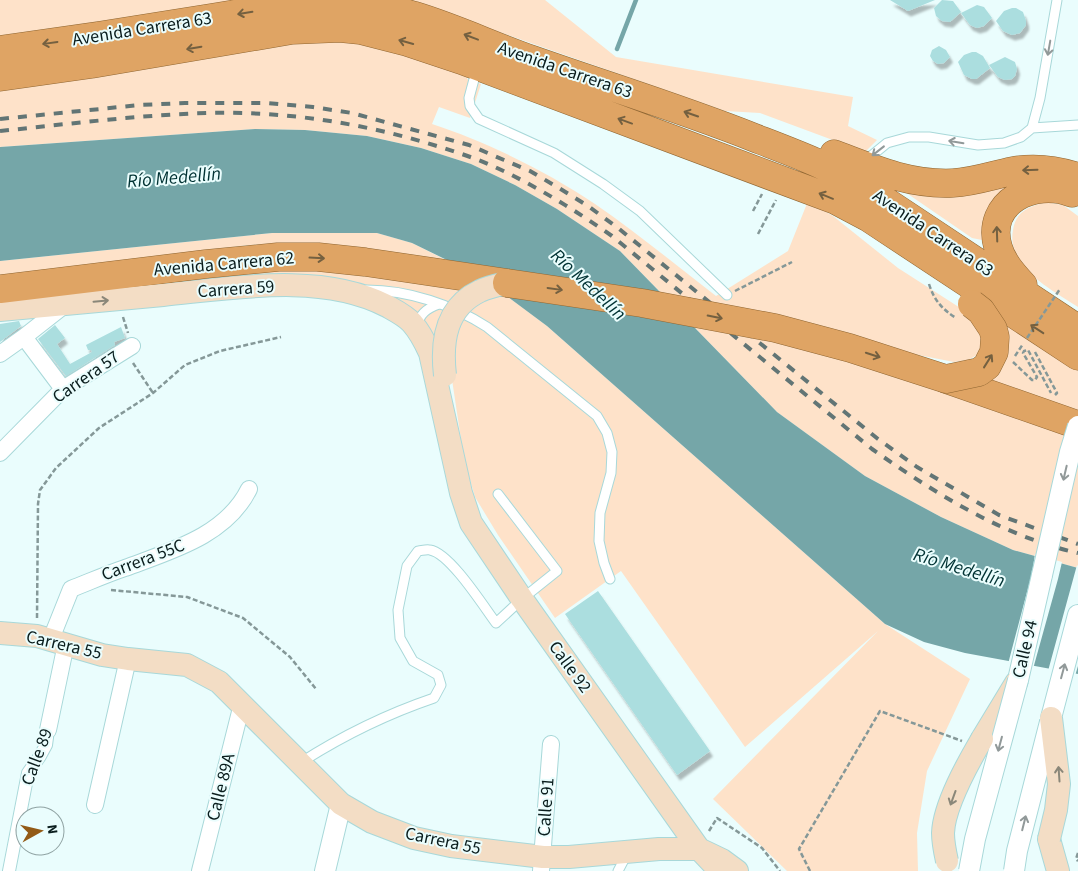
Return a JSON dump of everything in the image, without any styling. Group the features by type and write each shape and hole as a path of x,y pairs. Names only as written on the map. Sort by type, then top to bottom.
{"highway":[{"name":"Avenida Carrera 63","path":"0,50 294,5 342,3 366,5 420,17 529,59 719,124 807,158 842,174 1049,296 1078,329"},
{"name":"Avenida Carrera 63","path":"0,77 92,64 292,30 340,28 378,34 478,66 835,200 870,218 1078,356"},
{"path":"719,124 807,144 885,174 926,183 954,183 1034,169 1056,171 1078,177"},
{"path":"1049,296 1004,262 998,249 996,226 1003,210 1012,200 1026,191 1040,188 1055,188 1078,196"},
{"path":"870,218 972,304 985,316 993,329 996,337 994,352 987,366 979,372 946,379"},
{"name":"Avenida Carrera 62","path":"0,289 278,256 318,258 410,268 507,283"},
{"path":"507,283 633,301 775,328 850,348 946,379 1032,408 1078,426"}],"main road":[{"name":"Calle 92","path":"507,283 480,291 469,298 453,315 444,338 440,372 457,477 471,523 522,599 703,841 720,871"},
{"name":"Carrera 59","path":"0,310 265,286 312,287 339,290 380,303 396,311 411,322 423,337 440,372"},
{"name":"Carrera 55","path":"0,633 51,640 102,655 187,665 219,682 341,804 372,822 414,838 542,864 569,857 623,861 703,841"},
{"path":"947,866 943,831 959,782 982,739 1018,680"},
{"path":"1050,867 1048,839 1056,810 1059,784 1051,718"},
{"name":"Calle 92","path":"703,841 722,860 737,871"}],"street":[{"path":"0,354 66,304"},
{"path":"24,337 63,389"},
{"name":"Carrera 57","path":"0,453 63,389 128,348"},
{"name":"Calle 94","path":"968,871 1018,680 1070,452 1078,426"},
{"name":"Carrera 55C","path":"51,640 71,589 183,546 219,525 243,502 249,489"},
{"path":"1014,871 1017,851 1078,615"},
{"name":"Calle 89","path":"9,871 28,773 43,750 48,730 51,640"},
{"path":"95,805 128,659"},
{"name":"Calle 89A","path":"200,871 242,704"},
{"name":"Calle 91","path":"542,864 551,744"},
{"path":"324,871 341,804"}],"lane":[{"path":"1032,128 1040,98 1057,0"},
{"path":"478,66 469,98 470,106 479,119 554,153 603,184 640,212 727,295"},
{"path":"861,164 887,143 909,137 929,137 978,145 1004,143 1021,137 1032,128 1078,125"},
{"path":"339,290 375,290 415,296 474,318 597,416 607,433 612,452 611,472 600,513 598,541 610,579"},
{"path":"417,330 418,321 423,313 429,307 439,304"},
{"path":"300,764 331,744 365,726 434,698 441,685 438,675 413,661 400,638 398,610 405,575 407,566 418,551 431,550 446,559 465,580 496,623 557,571 498,494"}],"path":[{"path":"758,234 786,181"},
{"path":"727,295 792,262"},
{"path":"1012,361 1027,338 1049,296"},
{"path":"121,310 128,348 153,393"},
{"path":"51,640 38,504 40,490 56,468 99,428 153,393 185,365 220,351 281,337"},
{"path":"1031,346 1057,392 1056,395 1052,395 1028,350 1024,351 1023,353 1037,377"},
{"path":"109,590 187,597 243,618 290,657 316,689"},
{"path":"810,871 799,849 880,711 970,744"},
{"path":"703,841 717,818 762,848 780,871"},
{"path":"1078,853 1076,860 1078,861"}],"shaded area":[{"path":"0,0 241,0 0,37"},
{"path":"408,0 545,0 616,57 853,97 848,126 877,140 865,152 760,113 725,111"},
{"path":"283,38 379,42 468,72 467,79 481,84 470,118 439,107 432,124 495,149 537,169 577,192 626,226 716,296 788,251 808,201 833,216 898,268 965,311 982,332 981,348 977,355 968,360 954,362 913,354 855,361 1078,438 1078,568 1013,550 941,517 865,476 777,412 620,251 557,209 515,185 471,164 421,148 367,136 305,130 255,129 0,147 0,84"},
{"path":"1021,174 987,241 972,238 889,181"},
{"path":"1045,202 1063,205 1078,216 1078,307 1033,276 1017,255 1013,243 1013,230 1020,214 1029,208"},
{"path":"272,233 377,233 412,243 448,261 291,244 248,245 0,278 0,261"},
{"path":"249,267 306,267 465,287 437,343 417,317 250,280"},
{"path":"496,294 507,296 547,326 885,624 970,679 927,771 917,833 918,871 787,871 713,799 878,631 745,747 621,571 555,618 498,535 475,497 464,459 451,373 459,317 475,303"},
{"path":"994,311 1078,366 1078,416 985,380"}],"water":[{"name":"Río Medellín","path":"255,129 305,130 367,136 421,148 471,164 515,185 557,209 620,251 777,412 865,476 941,517 1013,550 1078,568 1078,674 965,653 924,642 885,624 547,326 496,288 453,263 412,243 377,233 272,233 0,261 0,147"}],"pier":[{"path":"1035,554 1062,562 1033,669 1008,664 1032,573"},
{"path":"1077,565 1078,666 1075,676 1048,671"}],"building":[{"path":"890,0 935,0 908,11"},
{"path":"942,0 953,1 961,12 950,22 942,21 936,16 934,8"},
{"path":"977,5 984,7 992,18 984,26 977,28 970,25 961,13"},
{"path":"1012,8 1023,12 1026,25 1020,33 1012,35 1003,31 996,21 1004,11"},
{"path":"939,46 946,50 950,57 944,63 938,64 930,56 932,50"},
{"path":"972,52 983,56 990,68 976,79 964,75 958,62 964,55"},
{"path":"1005,57 1015,62 1017,69 1012,79 1005,80 998,77 989,65"},
{"path":"19,321 21,326 0,342 0,324"},
{"path":"55,325 65,338 57,344 70,364 92,352 88,350 86,345 121,327 125,338 114,342 115,345 66,376 38,339"},
{"path":"598,591 710,751 677,775 565,614"}],"waterway":[{"path":"617,49 636,0"}],"railway":[{"path":"0,119 140,105 267,103 352,113 469,145 530,171 588,206 618,228 878,439 917,467 999,515 1078,544"},
{"path":"0,131 155,116 207,113 263,114 318,119 373,129 427,143 478,160 540,190 612,236 872,449 920,481 945,497 996,524 1023,536 1078,553"}]}
